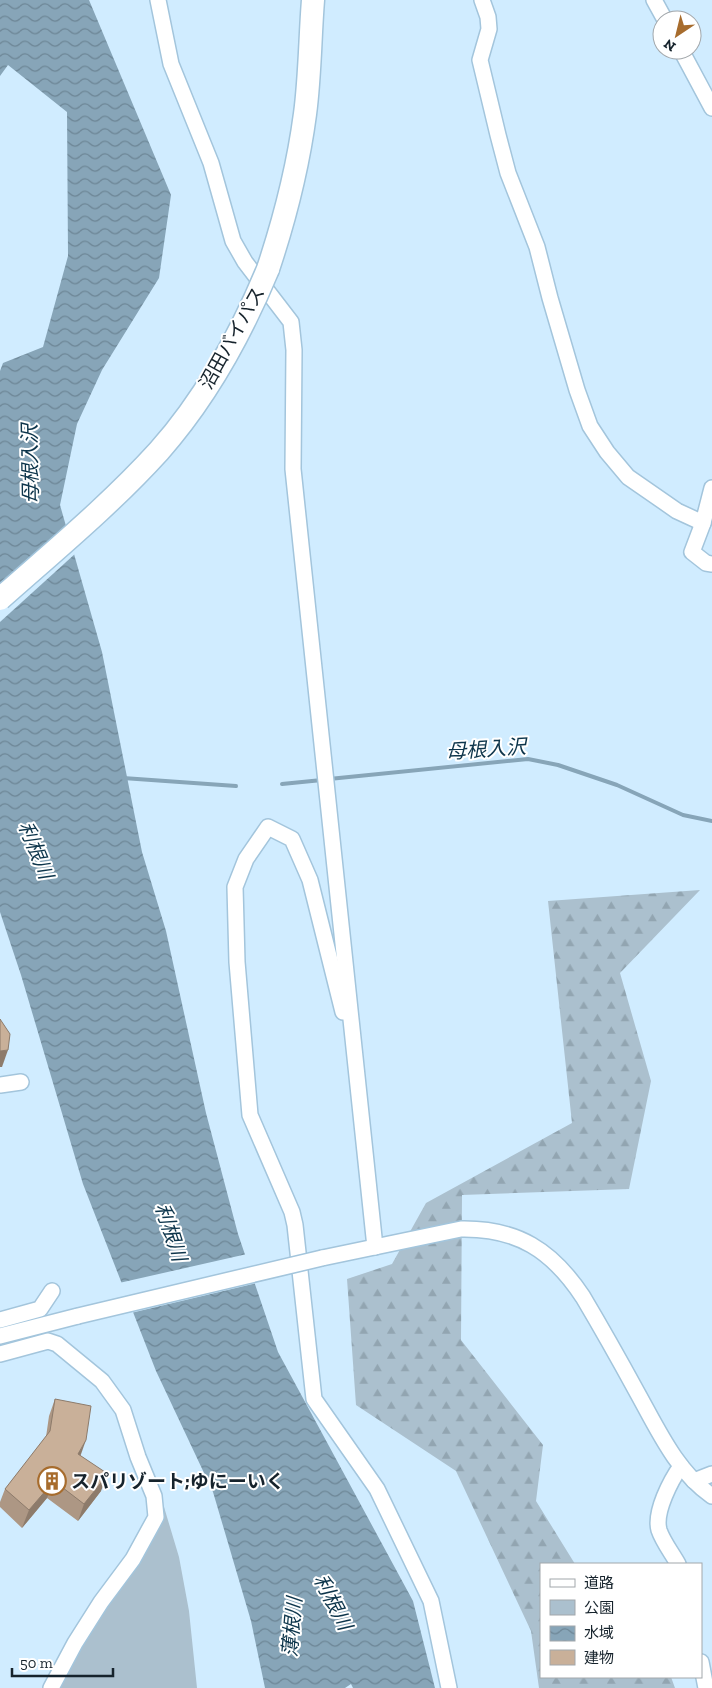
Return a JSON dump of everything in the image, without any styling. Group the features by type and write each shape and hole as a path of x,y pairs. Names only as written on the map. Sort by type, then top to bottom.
{"highway":[{"name":"沼田バイパス","path":"0,599 106,505 159,450 179,426 218,369 237,337 251,310 268,269 287,208 305,112 313,0"}],"street":[{"path":"158,0 170,64 211,163 233,241 245,262 291,322 294,350 293,469 375,1247"},
{"path":"482,0 488,18 489,29 480,60 498,135 508,173 537,247 574,381 590,426 607,452 628,477 677,511 703,523"},
{"path":"686,60 712,108"},
{"path":"712,488 703,523 692,552 706,563 712,564"},
{"path":"355,1056 310,880 292,839 268,828 246,860 235,886 237,962 250,1115 292,1212 295,1225 314,1399 377,1489 431,1602 449,1688"},
{"path":"0,1085 22,1082"},
{"path":"0,1336 322,1258 461,1228 482,1228 504,1233 528,1243 550,1257 571,1279 662,1438 681,1466 712,1496"},
{"path":"0,1320 41,1313 52,1291"},
{"path":"0,1354 48,1340 57,1344 102,1382 123,1410 138,1457 154,1496 156,1517 133,1559 85,1626 51,1688"},
{"path":"677,1563 660,1531 657,1519 672,1478 681,1466"},
{"path":"694,1480 712,1474"},
{"path":"702,1667 706,1688"}],"green space":[{"path":"700,890 620,973 651,1081 629,1189 462,1195 461,1340 543,1445 536,1501 574,1563 540,1563 540,1678 671,1678 675,1688 539,1688 531,1631 456,1471 356,1405 347,1279 392,1264 426,1203 572,1123 548,901"},
{"path":"164,1507 179,1557 189,1611 197,1688 55,1688 135,1562"}],"water":[{"path":"0,0 89,0 171,195 159,278 102,370 77,424 60,505 102,652 142,852 166,931 206,1113 238,1234 278,1352 413,1601 435,1688 353,1688 351,1684 345,1688 265,1688 251,1621 213,1492 156,1371 83,1184 21,975 0,912 0,371 3,363 43,347 68,256 67,112 8,65 0,76"}],"pier":[{"path":"69,527 76,553 0,622 0,589"},
{"path":"247,1254 257,1283 131,1313 119,1283"}],"building":[{"path":"0,1019 10,1034 8,1050 0,1051"},
{"name":"スパリゾート;ゆにーいく","path":"55,1399 91,1406 86,1440 78,1454 108,1474 84,1504 54,1481 29,1510 5,1489 50,1431"}],"waterway":[{"name":"母根入沢","path":"329,779 528,759 558,765 617,785 683,815 712,821"},
{"name":"母根入沢","path":"123,778 236,786"},
{"name":"母根入沢","path":"282,784 322,780"}],"place":[{"name":"スパリゾート;ゆにーいく","path":"52,1481"}],"water label":[{"name":"利根川","path":"36,850"},
{"name":"利根川","path":"171,1232"},
{"name":"利根川","path":"333,1602"},
{"name":"薄根川","path":"292,1627"}]}
